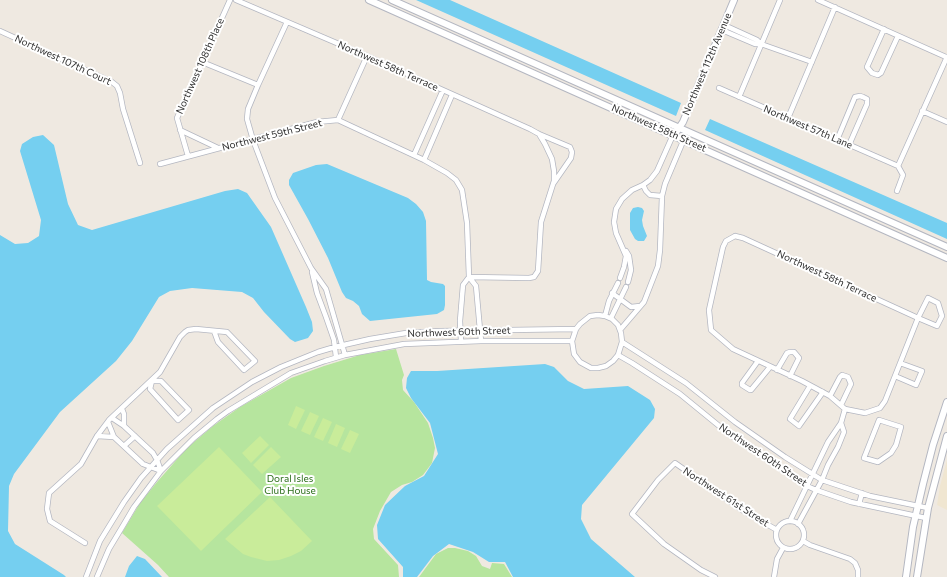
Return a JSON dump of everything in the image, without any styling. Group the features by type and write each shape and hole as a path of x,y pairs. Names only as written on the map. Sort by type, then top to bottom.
{"street":[{"name":"Northwest 108th Place","path":"188,156 177,118 230,0"},
{"name":"Northwest 58th Terrace","path":"236,0 367,56 570,147 572,152 571,158 553,184"},
{"name":"Northwest 58th Street","path":"369,0 947,258"},
{"name":"Northwest 58th Street","path":"392,0 947,247"},
{"name":"Northwest 112th Avenue","path":"611,318 621,299 631,270 629,256 616,233 614,222 616,209 622,199 632,190 650,180 657,171 673,135 680,128 734,0"},
{"path":"740,97 780,0"},
{"path":"818,0 947,57 898,166 903,175 897,191"},
{"path":"788,118 834,7"},
{"path":"287,22 258,85 248,110 247,119 253,140 275,198 311,268 326,289 346,355"},
{"path":"723,28 743,36 755,44 761,44 812,62"},
{"path":"884,30 867,67 872,73 878,75 881,73 898,36"},
{"name":"Northwest 107th Court","path":"0,31 112,82 117,86 140,163"},
{"path":"367,56 338,120 424,160 456,180 462,190 467,223 469,277 476,286 481,341"},
{"path":"202,62 258,85"},
{"name":"Northwest 57th Lane","path":"719,88 898,166"},
{"path":"414,155 443,90"},
{"path":"424,160 452,95"},
{"path":"837,140 856,97 863,97 867,99 867,104 849,145"},
{"path":"922,111 947,122"},
{"name":"Northwest 59th Street","path":"160,164 317,122 338,120"},
{"name":"Northwest 112th Avenue","path":"680,128 684,140"},
{"path":"180,130 218,148"},
{"path":"469,277 528,278 534,276 538,271 541,222 553,184 554,171 552,159 546,144 539,134"},
{"path":"620,330 640,306 658,266 662,196 665,184 684,140"},
{"path":"642,185 650,195 662,196"},
{"name":"Northwest 58th Terrace","path":"758,361 733,349 711,330 709,310 723,246 735,236 743,238 918,318 937,326 942,316 938,303 928,298 918,318"},
{"name":"Northwest 112th Avenue","path":"605,316 612,293 624,267 626,256 622,245"},
{"path":"311,268 317,293 334,340 336,357"},
{"path":"461,341 460,331 463,285 469,277"},
{"path":"612,293 631,307 640,306"},
{"path":"598,315 611,318 618,325 620,330 622,342 618,355 606,366 591,368 580,362 574,354 572,341 576,329 590,316 598,315"},
{"path":"770,367 751,390 742,385 758,361 823,392 843,407 865,413 872,412 880,408 885,401 918,318"},
{"path":"85,542 50,521 47,501 49,493 81,464 96,436 108,422 152,381 165,365 180,337 188,330 196,329 224,332 229,334 255,361 244,370 218,342 214,331"},
{"name":"Northwest 60th Street","path":"86,577 96,550 106,531 124,502 157,460 182,434 204,415 238,391 281,367 318,352 335,347 370,339 406,334 460,331 576,329"},
{"name":"Northwest 60th Street","path":"97,577 107,554 134,507 161,470 194,438 228,411 291,374 336,357 404,344 461,341 572,341"},
{"name":"Northwest 60th Street","path":"622,342 686,383 735,422 822,480 862,493 928,508"},
{"path":"777,370 784,356 790,352 794,352 798,358 790,376"},
{"name":"Northwest 60th Street","path":"618,355 680,394 729,434 807,486 859,504 926,518"},
{"path":"895,376 916,385 922,371 900,363"},
{"path":"798,524 822,480 844,432 841,423 843,407 851,384 848,377 842,375 840,377 830,396"},
{"path":"152,381 162,381 189,410 178,420 150,389 152,381"},
{"path":"810,386 790,419 800,426 823,392"},
{"path":"906,577 923,484 933,445 947,402"},
{"path":"122,409 124,414 124,426"},
{"path":"872,412 879,420 901,427 896,446 891,453 878,462 864,458 879,420"},
{"path":"112,418 124,426 153,453 161,470"},
{"path":"108,422 114,437 143,464 161,470"},
{"path":"790,521 828,442 841,423"},
{"path":"96,436 114,437"},
{"path":"124,446 135,436"},
{"path":"917,577 928,508 947,436"},
{"name":"Northwest 61st Street","path":"715,577 664,544 632,514 658,480 675,463 745,512 777,530"},
{"path":"923,484 927,493 931,496"},
{"path":"859,504 862,493"},
{"path":"790,521 798,524 804,531 803,541 797,548 792,550 782,548 776,538 777,530 782,523 790,521"},
{"path":"803,541 810,545 850,558 856,563 858,577"},
{"path":"774,577 777,559 782,548"}],"shaded area":[{"path":"947,460 947,510 937,505"}],"green space":[{"name":"Doral Isles Club House","path":"396,349 404,375 402,380 403,390 414,402 428,423 435,448 432,463 423,475 391,492 380,511 373,529 374,539 398,565 399,577 169,577 158,565 122,533 140,503 187,448 213,426 240,407 291,378 360,355"},
{"path":"296,406 305,410 296,429 288,425"},
{"path":"310,412 319,416 310,435 301,431"},
{"path":"323,418 332,422 323,441 314,437"},
{"path":"336,424 345,428 337,447 328,443"},
{"path":"350,430 359,434 350,453 341,449"},
{"path":"260,436 269,445 251,463 242,453"},
{"path":"219,447 262,492 201,551 157,506"},
{"path":"271,447 281,457 262,474 253,465"},
{"path":"270,497 312,541 301,551 291,556 279,560 267,561 243,554 225,539"},
{"path":"448,548 468,551 476,556 482,566 490,569 492,563 504,564 512,577 419,577 436,554"}],"water":[{"path":"416,0 450,0 681,103 676,116"},
{"path":"710,119 947,223 947,239 705,130"},
{"path":"43,135 54,145 68,204 78,225 92,230 225,191 238,189 247,193 271,227 306,307 312,322 313,331 308,338 295,342 290,339 264,312 253,298 242,292 192,288 170,291 159,297 132,341 116,361 60,412 14,474 9,486 8,531 15,544 66,577 0,577 0,235 15,244 28,243 39,236 41,220 20,151 22,144 33,137"},
{"path":"327,164 408,198 423,212 426,221 427,280 443,284 445,286 444,310 437,314 370,321 362,314 359,306 346,298 328,258 289,185 289,180 293,173 316,165"},
{"path":"633,208 642,208 644,211 642,220 647,236 644,241 638,241 635,239 630,230 630,213"},
{"path":"545,364 554,367 568,381 584,389 628,386 650,400 655,409 654,418 582,505 581,519 591,539 635,577 513,577 505,562 489,562 473,552 449,544 433,556 417,577 403,577 403,567 378,539 377,525 385,505 405,486 424,476 438,454 430,423 411,398 406,388 407,378 411,371 437,371"},
{"path":"137,556 145,559 162,577 125,577 129,566"}]}
